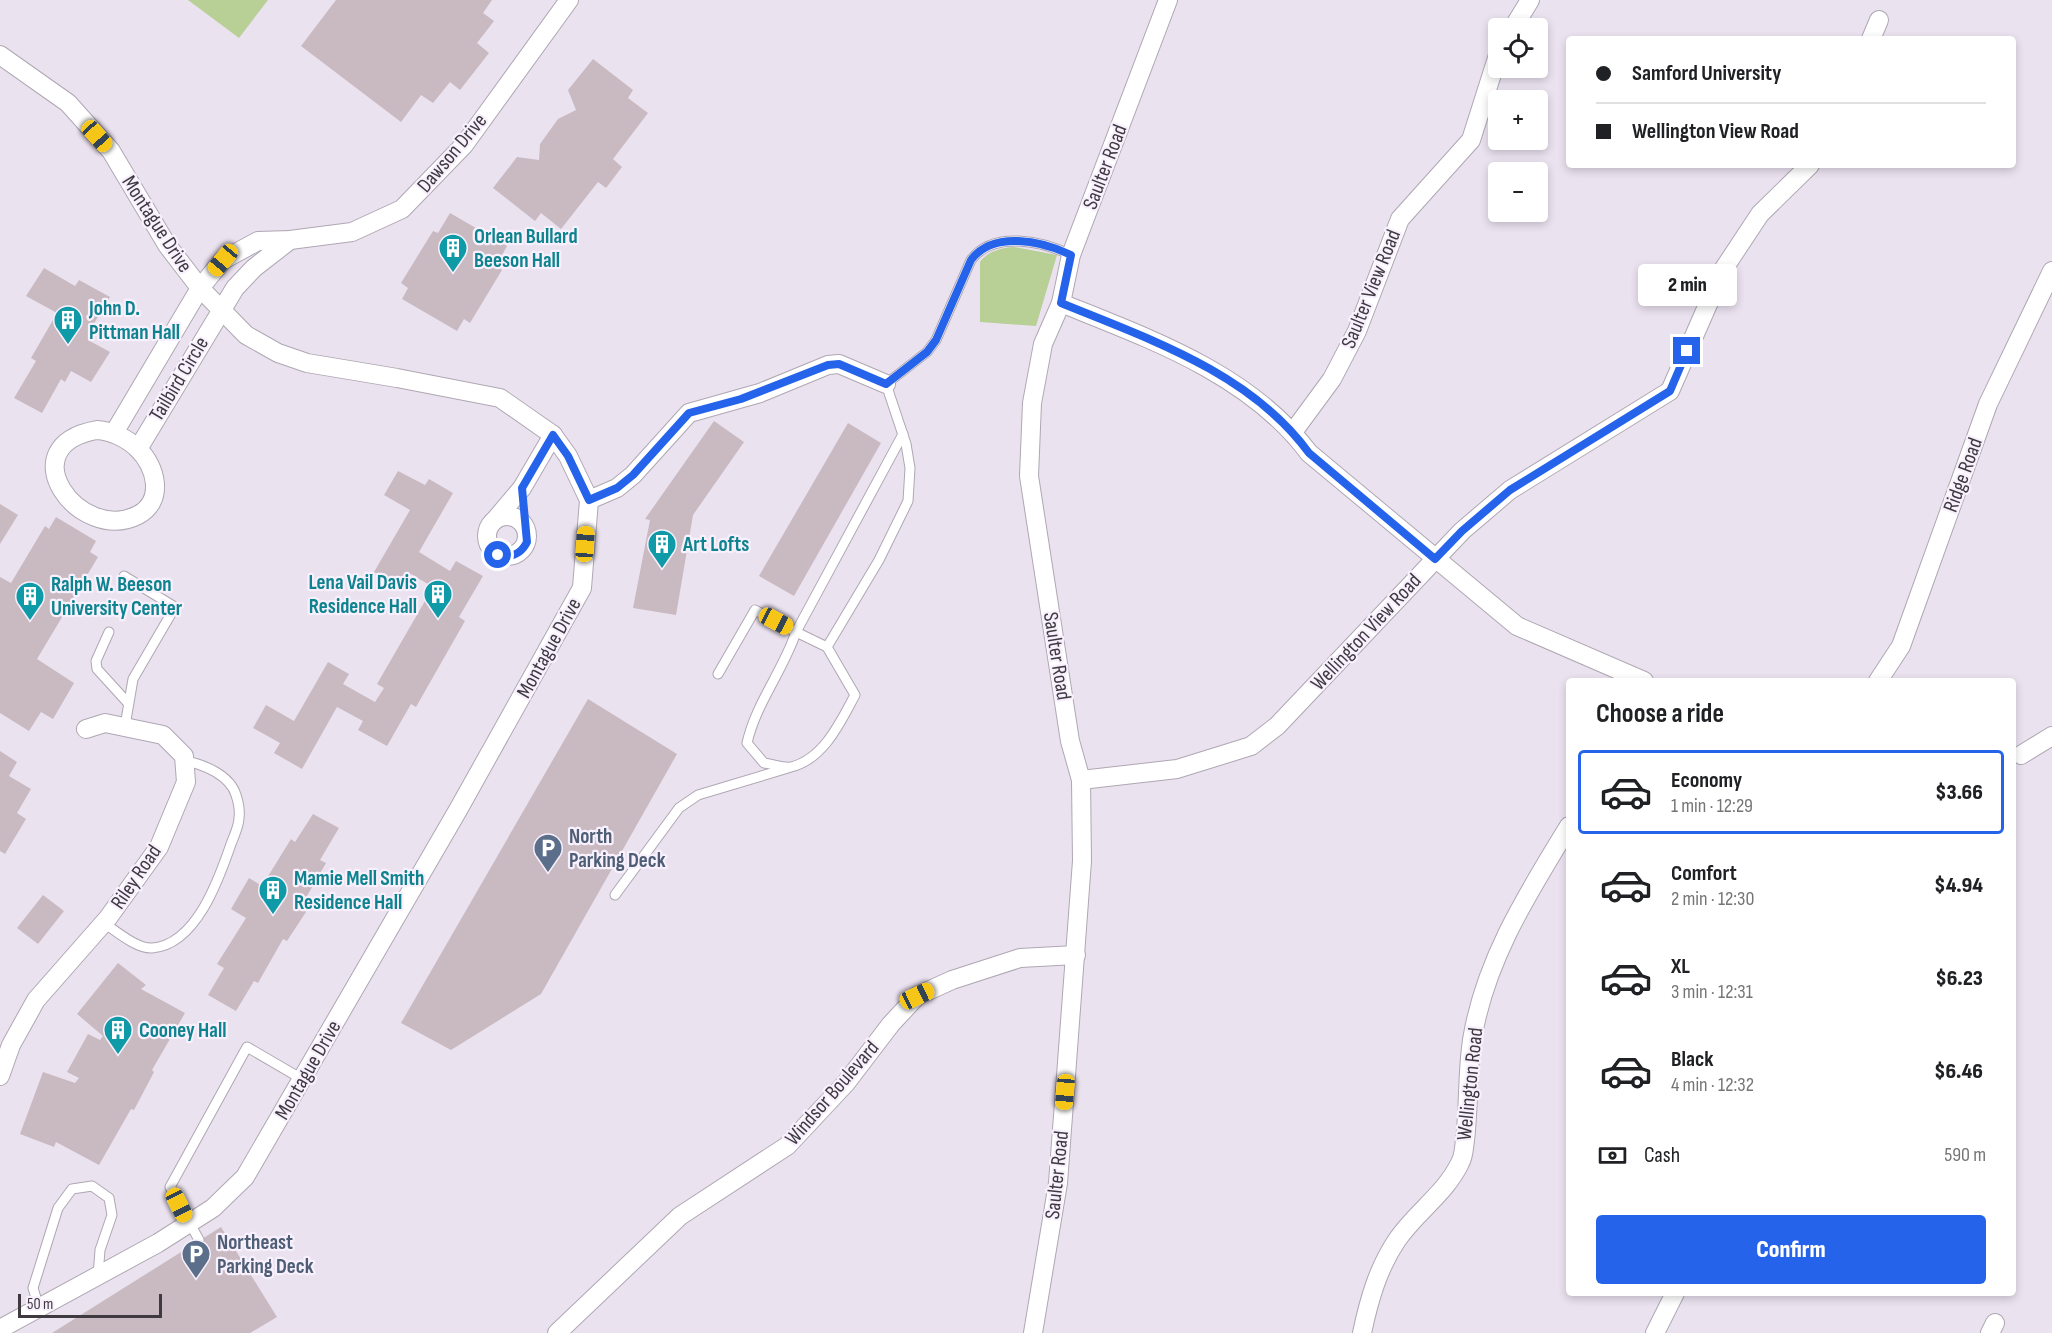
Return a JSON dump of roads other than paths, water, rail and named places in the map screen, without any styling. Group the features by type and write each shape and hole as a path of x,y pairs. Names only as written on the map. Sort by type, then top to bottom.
{"street":[{"name":"Dawson Drive","path":"200,288 223,260 258,241 290,240 352,232 402,209 464,145 569,0"},
{"name":"Saulter Road","path":"1033,1333 1058,1183 1082,861 1081,780 1070,741 1029,476 1032,404 1043,344 1061,303 1071,255 1168,0"},
{"path":"1519,18 1530,0"},
{"path":"1872,36 1879,20"},
{"name":"Montague Drive","path":"0,56 68,103 111,151 166,245 200,288 246,334 278,353 318,365 500,398 553,435 568,456 589,500 582,588 458,810 245,1178 213,1208 189,1223 0,1329"},
{"name":"Saulter View Road","path":"1293,432 1332,379 1357,331 1400,219 1471,140 1491,78"},
{"name":"Wellington View Road","path":"1081,780 1177,769 1251,746 1277,726 1462,531 1510,490 1670,391 1723,270 1760,214 1807,168"},
{"path":"221,309 235,288 254,268 290,240"},
{"name":"Ridge Road","path":"1880,678 1901,646 1989,404 2052,270"},
{"name":"Tailbird Circle","path":"114,433 200,288"},
{"path":"1061,303 1170,348 1241,389 1293,432 1309,453 1517,626 1637,678"},
{"name":"Tailbird Circle","path":"138,449 221,309"},
{"path":"589,500 617,488 633,475 689,413 741,399 828,365 839,364 886,384"},
{"path":"97,430 114,433 138,449 155,477 156,486 149,505 141,513 120,521 93,517 73,503 60,484 54,463 57,453 69,439 80,433 97,430"},
{"path":"522,488 527,542 524,548 512,556 498,555 493,552 486,540 488,528 522,488 553,435"},
{"path":"495,520 509,516 516,518 525,528"},
{"path":"86,729 105,723 163,735 184,756 185,761"},
{"path":"2021,755 2052,736"},
{"name":"Riley Road","path":"0,1076 11,1045 36,1000 104,923 159,847 186,783 185,761"},
{"name":"Wellington Road","path":"1362,1333 1369,1298 1380,1270 1398,1238 1444,1189 1462,1160 1468,1118 1472,1041 1482,999 1498,951 1525,898 1566,830"},
{"name":"Windsor Boulevard","path":"557,1333 680,1216 787,1146 846,1083 891,1024 917,996 952,980 1020,958 1076,955"},
{"path":"1655,1333 1674,1296"}],"lane":[{"path":"827,647 879,560 908,501 910,468 903,434 886,384 927,352 936,340 977,251 988,244 1011,241 1055,247 1071,255"},
{"path":"790,767 764,763 747,743 752,721 792,646 796,632 903,434"},
{"path":"124,576 175,607 133,679 125,726"},
{"path":"615,895 679,808 698,795 809,759 835,732 855,695 827,647 755,610 718,674"},
{"path":"109,632 96,661 97,669 128,703"},
{"path":"104,923 136,943 151,949 172,942 192,925 220,877 240,818 235,792 217,772 185,761"},
{"path":"199,1240 170,1187 247,1047 302,1079"},
{"path":"39,1308 33,1288 58,1208 72,1189 92,1186 109,1198 112,1215 100,1250 98,1276"}],"place":[{"name":"Orlean Bullard Beeson Hall","path":"453,274"},
{"name":"John D. Pittman Hall","path":"68,346"},
{"name":"Art Lofts","path":"662,570"},
{"name":"Lena Vail Davis Residence Hall","path":"438,620"},
{"name":"Ralph W. Beeson University Center","path":"30,622"},
{"name":"North Parking Deck","path":"548,874"},
{"name":"Mamie Mell Smith Residence Hall","path":"273,916"},
{"name":"Cooney Hall","path":"118,1056"},
{"name":"Northeast Parking Deck","path":"196,1280"}]}
